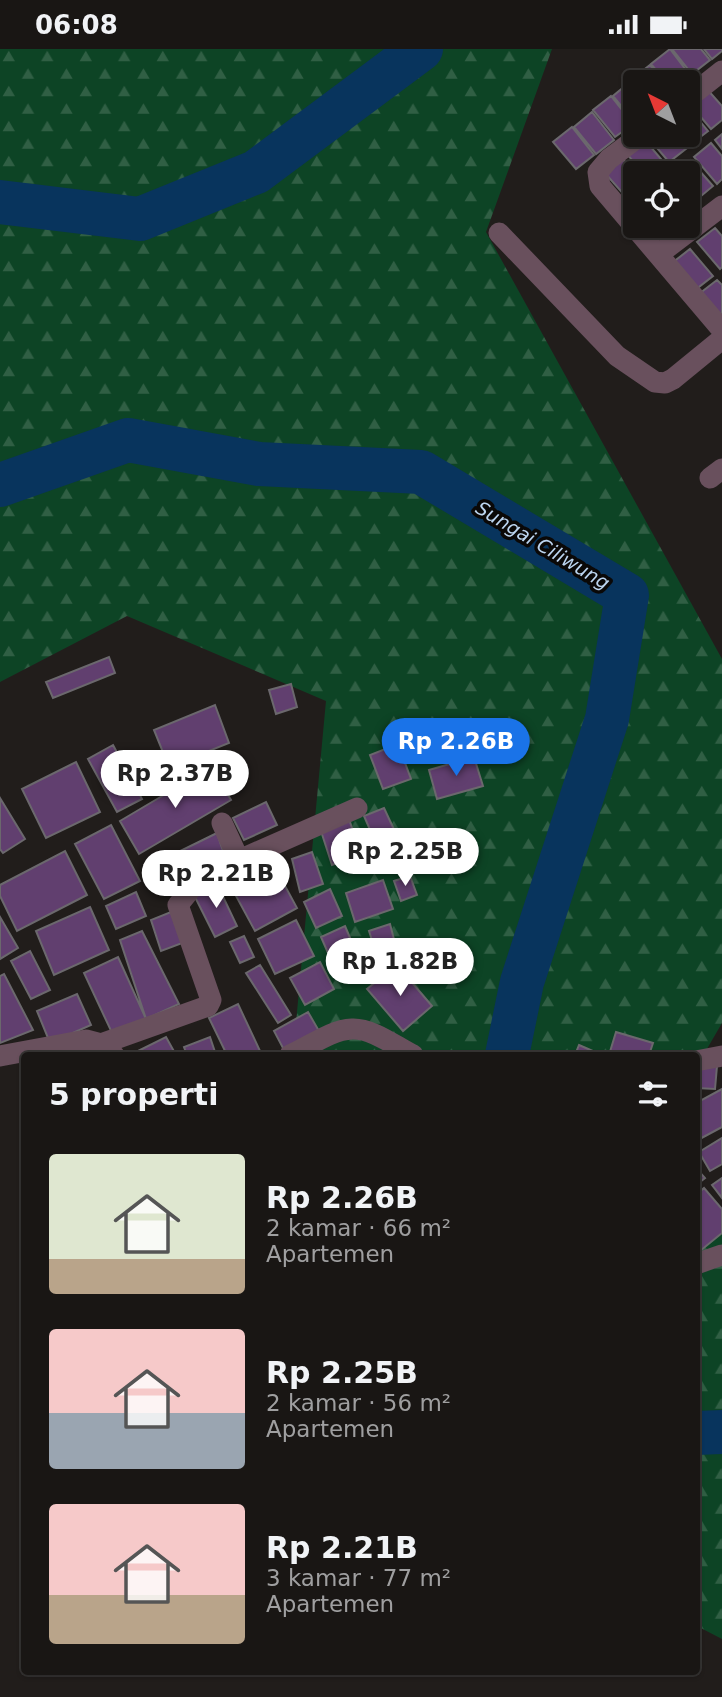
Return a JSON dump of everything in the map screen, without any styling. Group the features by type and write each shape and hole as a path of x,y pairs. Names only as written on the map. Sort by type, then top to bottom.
{"street":[{"path":"700,88 722,71"},
{"path":"626,147 598,172 600,185 722,330"},
{"path":"659,254 722,206"},
{"path":"499,233 617,356 655,382 665,383 673,379 722,338"},
{"path":"22,1052 86,1040 108,1050 208,1006 211,1000 178,905 195,884 239,860 357,808"},
{"path":"222,823 239,860"},
{"path":"297,1052 338,1033 355,1029 371,1033 407,1052"},
{"path":"0,1056 21,1052"},
{"path":"700,1060 722,1056"},
{"path":"700,1263 722,1255"}],"green space":[{"path":"0,49 552,49 486,232 722,659 722,1023 700,1061 700,1052 293,1052 326,701 127,616 0,682"},
{"path":"700,1191 722,1218 722,1639 700,1628"}],"building":[{"path":"670,49 686,70 656,70 651,64"},
{"path":"672,49 701,49 710,60 697,70 689,70"},
{"path":"704,49 722,49 722,51 712,59"},
{"path":"623,88 623,108 613,96"},
{"path":"706,88 722,106 722,120 711,129 700,116 700,93"},
{"path":"611,96 623,111 623,131 615,137 593,110"},
{"path":"592,112 614,140 596,154 574,127"},
{"path":"700,121 708,131 700,137"},
{"path":"572,127 594,155 576,169 553,142"},
{"path":"722,134 722,149 715,140"},
{"path":"711,143 722,156 722,179 717,184 694,157"},
{"path":"634,147 651,147 663,161 633,161 626,153"},
{"path":"656,147 687,148 670,161"},
{"path":"621,157 624,161 623,193 604,172"},
{"path":"700,171 713,186 700,197"},
{"path":"715,228 722,236 720,269 697,242"},
{"path":"690,249 713,276 695,290 672,263"},
{"path":"717,280 722,285 722,321 699,294"},
{"path":"109,657 115,673 53,698 46,682"},
{"path":"291,684 297,707 276,714 269,690"},
{"path":"215,705 229,743 169,767 154,730"},
{"path":"398,744 411,779 383,789 370,755"},
{"path":"113,745 142,799 117,812 88,759"},
{"path":"474,757 483,786 437,799 429,770"},
{"path":"76,762 100,812 46,838 22,789"},
{"path":"211,767 231,800 139,854 120,821"},
{"path":"0,798 25,839 3,853 0,849"},
{"path":"266,802 277,825 244,840 233,818"},
{"path":"384,808 405,853 384,862 364,816"},
{"path":"349,819 361,855 332,865 320,828"},
{"path":"111,825 140,881 104,899 75,844"},
{"path":"217,833 225,857 174,883 160,861"},
{"path":"65,851 87,895 17,931 0,896 0,885"},
{"path":"312,852 323,884 300,892 292,859"},
{"path":"271,860 297,908 255,931 229,883"},
{"path":"410,876 417,895 401,901 394,881"},
{"path":"383,880 393,909 355,922 346,893"},
{"path":"217,884 237,926 215,937 194,895"},
{"path":"330,889 342,916 316,928 304,902"},
{"path":"136,892 146,916 116,929 106,906"},
{"path":"90,907 109,950 54,975 36,931"},
{"path":"171,912 185,942 161,951 151,920"},
{"path":"0,917 18,948 0,959"},
{"path":"296,920 314,956 275,974 258,939"},
{"path":"390,924 396,947 376,953 369,931"},
{"path":"345,926 359,959 335,969 321,937"},
{"path":"142,931 179,1004 146,1019 120,940"},
{"path":"244,936 254,957 240,963 230,942"},
{"path":"30,951 50,990 31,999 11,961"},
{"path":"118,957 146,1019 113,1035 84,973"},
{"path":"320,962 334,989 305,1005 290,978"},
{"path":"260,965 291,1015 278,1023 246,973"},
{"path":"397,965 432,1006 403,1031 367,989"},
{"path":"4,974 33,1030 0,1043 0,976"},
{"path":"77,994 91,1025 50,1043 37,1011"},
{"path":"238,1004 260,1051 226,1052 209,1018"},
{"path":"308,1012 319,1031 284,1050 274,1031"},
{"path":"616,1032 653,1043 650,1052 610,1052"},
{"path":"166,1037 174,1052 136,1052"},
{"path":"210,1037 215,1052 186,1052 184,1047"},
{"path":"579,1045 595,1052 576,1052"},
{"path":"700,1064 717,1066 715,1089 700,1088"},
{"path":"722,1089 722,1127 700,1139 700,1101"},
{"path":"722,1138 722,1164 710,1171 700,1151"},
{"path":"722,1178 722,1198 712,1185"},
{"path":"704,1188 722,1209 722,1233 700,1251 700,1192"}],"waterway":[{"name":"Sungai Ciliwung","path":"0,202 140,219 256,172 421,49"},
{"name":"Sungai Ciliwung","path":"0,485 128,440 259,464 421,472 627,595 607,719 522,982 508,1052"},
{"name":"Sungai Ciliwung","path":"700,1433 722,1432"}]}
